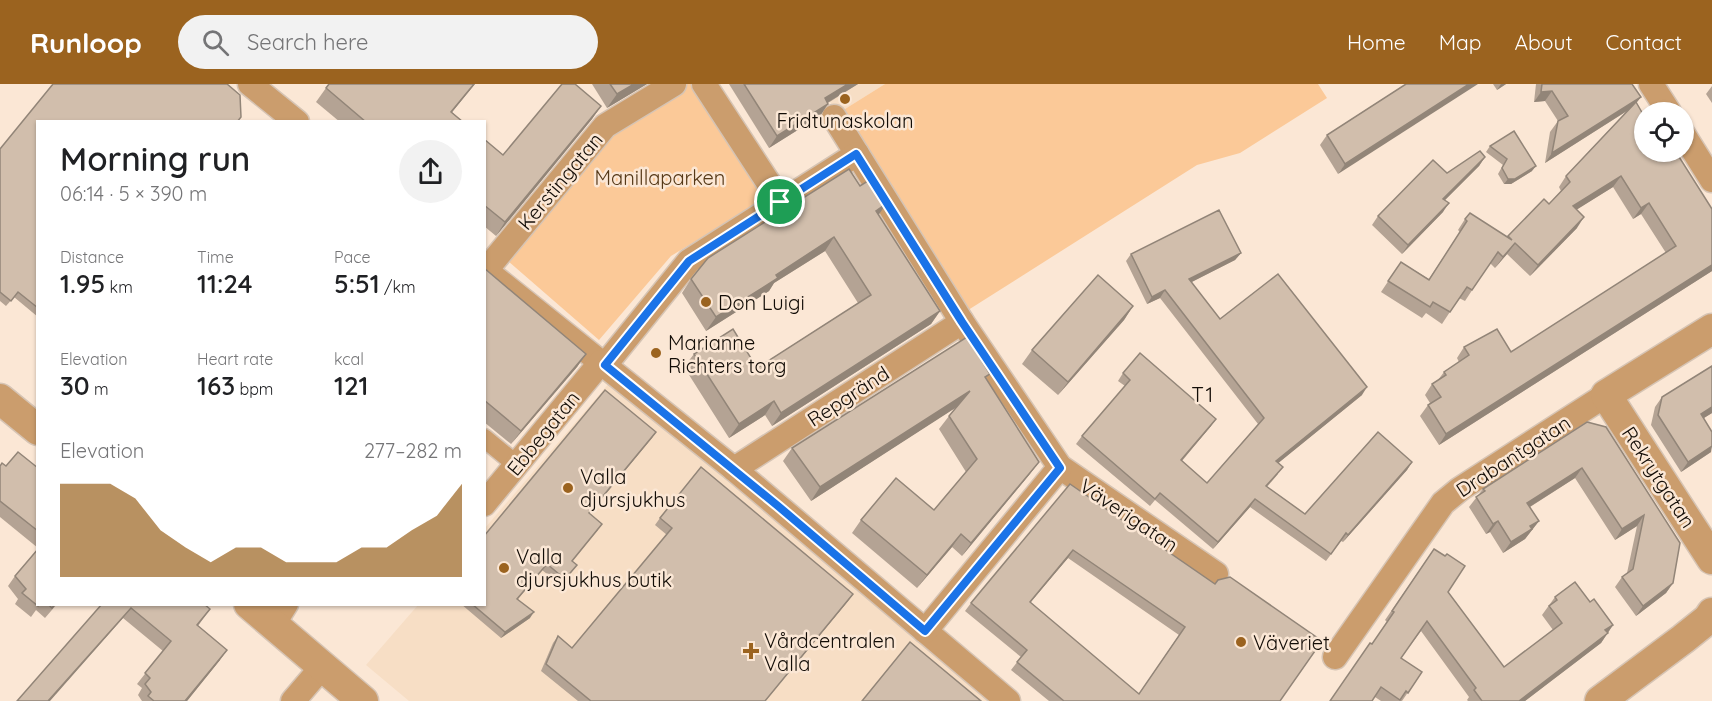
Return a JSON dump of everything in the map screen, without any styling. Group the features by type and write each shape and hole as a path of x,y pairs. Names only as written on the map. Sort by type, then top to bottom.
{"street":[{"name":"Kerstingatan","path":"486,268 605,126 674,84"},
{"path":"704,84 780,202"},
{"path":"1651,84 1663,102"},
{"path":"259,87 295,120"},
{"name":"Väverigatan","path":"834,117 962,322 1060,468 1216,574"},
{"path":"1694,151 1712,180"},
{"name":"Ebbegatan","path":"486,502 689,261 856,154"},
{"path":"486,270 734,470 1008,701"},
{"name":"Repgränd","path":"734,470 962,322"},
{"name":"Drabantgatan","path":"1335,657 1443,503 1460,489 1712,329"},
{"name":"Rekrytgatan","path":"1606,395 1712,558"},
{"path":"0,399 36,428"},
{"path":"486,440 517,465"},
{"path":"925,631 1060,468"},
{"path":"255,606 280,615 322,666 363,701"},
{"path":"1600,701 1683,639 1712,613"},
{"path":"293,701 322,666"}],"shaded area":[{"name":"Fridtunaskolan","path":"820,84 885,84 837,114"},
{"path":"610,382 992,701 409,701 366,665 417,606 486,606 486,527"}],"green space":[{"name":"Manillaparken","path":"674,84 695,84 768,197 671,256 599,340 500,254 605,126"},
{"path":"885,84 1318,84 1327,98 1240,153 1197,165 965,312 837,114"}],"building":[{"path":"53,84 227,84 240,95 241,117 239,120 36,120 36,306 18,292 11,301 0,292 0,149"},
{"path":"329,84 474,84 451,112 461,120 364,120 326,88"},
{"path":"562,84 575,84 601,106 505,222 486,207 486,141 503,155"},
{"path":"610,84 634,84 617,94"},
{"path":"744,84 848,84 825,98 828,104 777,136"},
{"path":"1406,84 1469,84 1345,164 1327,135"},
{"path":"1542,84 1632,84 1641,97 1552,153 1558,121 1568,116 1552,91 1541,92"},
{"path":"1634,104 1634,162 1682,162 1712,209 1712,265 1446,434 1428,405 1441,397 1432,384 1446,375 1444,372 1469,355 1464,347 1497,329 1511,352 1676,246 1649,203 1641,208 1621,176 1573,206 1584,217 1538,265 1515,243 1503,257 1498,252 1472,290 1467,287 1450,312 1433,302 1430,307 1388,281 1401,262 1429,280 1470,213 1512,240 1508,236 1544,199 1549,204 1570,182 1566,176"},
{"path":"1514,131 1536,166 1515,179 1508,179 1502,168 1507,159 1490,146"},
{"path":"1480,151 1485,157 1443,199 1449,203 1408,245 1378,216 1433,160 1447,173"},
{"path":"849,169 860,186 871,179 887,203 876,211 940,311 781,413 774,401 739,424 694,354 733,329 757,368 871,295 834,237 776,275 778,278 716,317 691,279 708,258"},
{"path":"1219,210 1241,253 1189,279 1220,319 1278,274 1367,387 1276,461 1283,467 1266,486 1305,514 1378,432 1412,462 1348,535 1346,533 1331,554 1255,499 1218,542 1160,493 1155,499 1082,436 1130,380 1123,373 1140,353 1216,419 1181,460 1207,483 1264,418 1165,290 1152,297 1131,254"},
{"path":"486,270 586,354 521,431 486,402"},
{"path":"1098,275 1133,306 1068,382 1032,350"},
{"path":"967,337 990,374 985,377 1039,462 971,543 961,534 927,575 861,520 896,478 934,510 977,459 949,416 970,391 820,487 792,448"},
{"path":"1712,366 1712,407 1701,414 1712,432 1712,446 1688,462 1658,415 1662,397"},
{"name":"Valla djursjukhus","path":"605,390 656,432 589,513 602,524 572,561 577,565 565,579 547,564 517,599 534,612 505,632 474,606 486,606 486,534"},
{"path":"1587,422 1606,427 1680,543 1673,583 1643,606 1622,577 1633,569 1644,515 1622,529 1582,468 1527,503 1539,521 1530,526 1532,529 1511,542 1498,521 1493,524 1476,497 1485,491 1483,489"},
{"path":"18,452 36,466 36,529 0,501 0,466 2,463 6,466"},
{"path":"701,467 853,594 765,701 591,701 546,664 558,636 572,648 672,528 660,518"},
{"path":"1070,484 1215,584 1218,580 1230,577 1322,641 1280,701 1064,701 1017,662 1027,650 971,603","holes":["1073,550 1185,627 1139,694 1030,602"]},
{"path":"1434,549 1445,556 1447,554 1465,566 1448,592 1504,667 1562,623 1549,606 1557,600 1555,597 1575,582 1590,602 1594,599 1613,625 1605,630 1608,633 1519,701 1482,701 1474,690 1476,688 1427,621 1401,658 1422,672 1408,693 1406,691 1400,700 1381,687 1372,701 1330,701 1394,612 1392,611"},
{"path":"36,551 36,604 22,593 26,589 15,576"},
{"path":"100,606 206,606 210,609 197,625 227,650 185,701 154,701 148,696 151,692 145,684 150,678 145,673 171,641 131,608 48,701 17,701"},
{"path":"910,642 981,701 862,701"}],"place":[{"name":"Fridtunaskolan","path":"845,99"},
{"name":"Don Luigi","path":"706,302"},
{"name":"Marianne Richters torg","path":"656,353"},
{"name":"Valla djursjukhus","path":"568,488"},
{"name":"Valla djursjukhus butik","path":"504,568"},
{"name":"Väveriet","path":"1241,642"},
{"name":"Vårdcentralen Valla","path":"751,651"}],"district":[{"name":"T1","path":"1203,394"}],"route":[{"path":"856,154 962,322 1060,468 925,631 778,506 605,365 689,261 780,202 856,154"}]}
